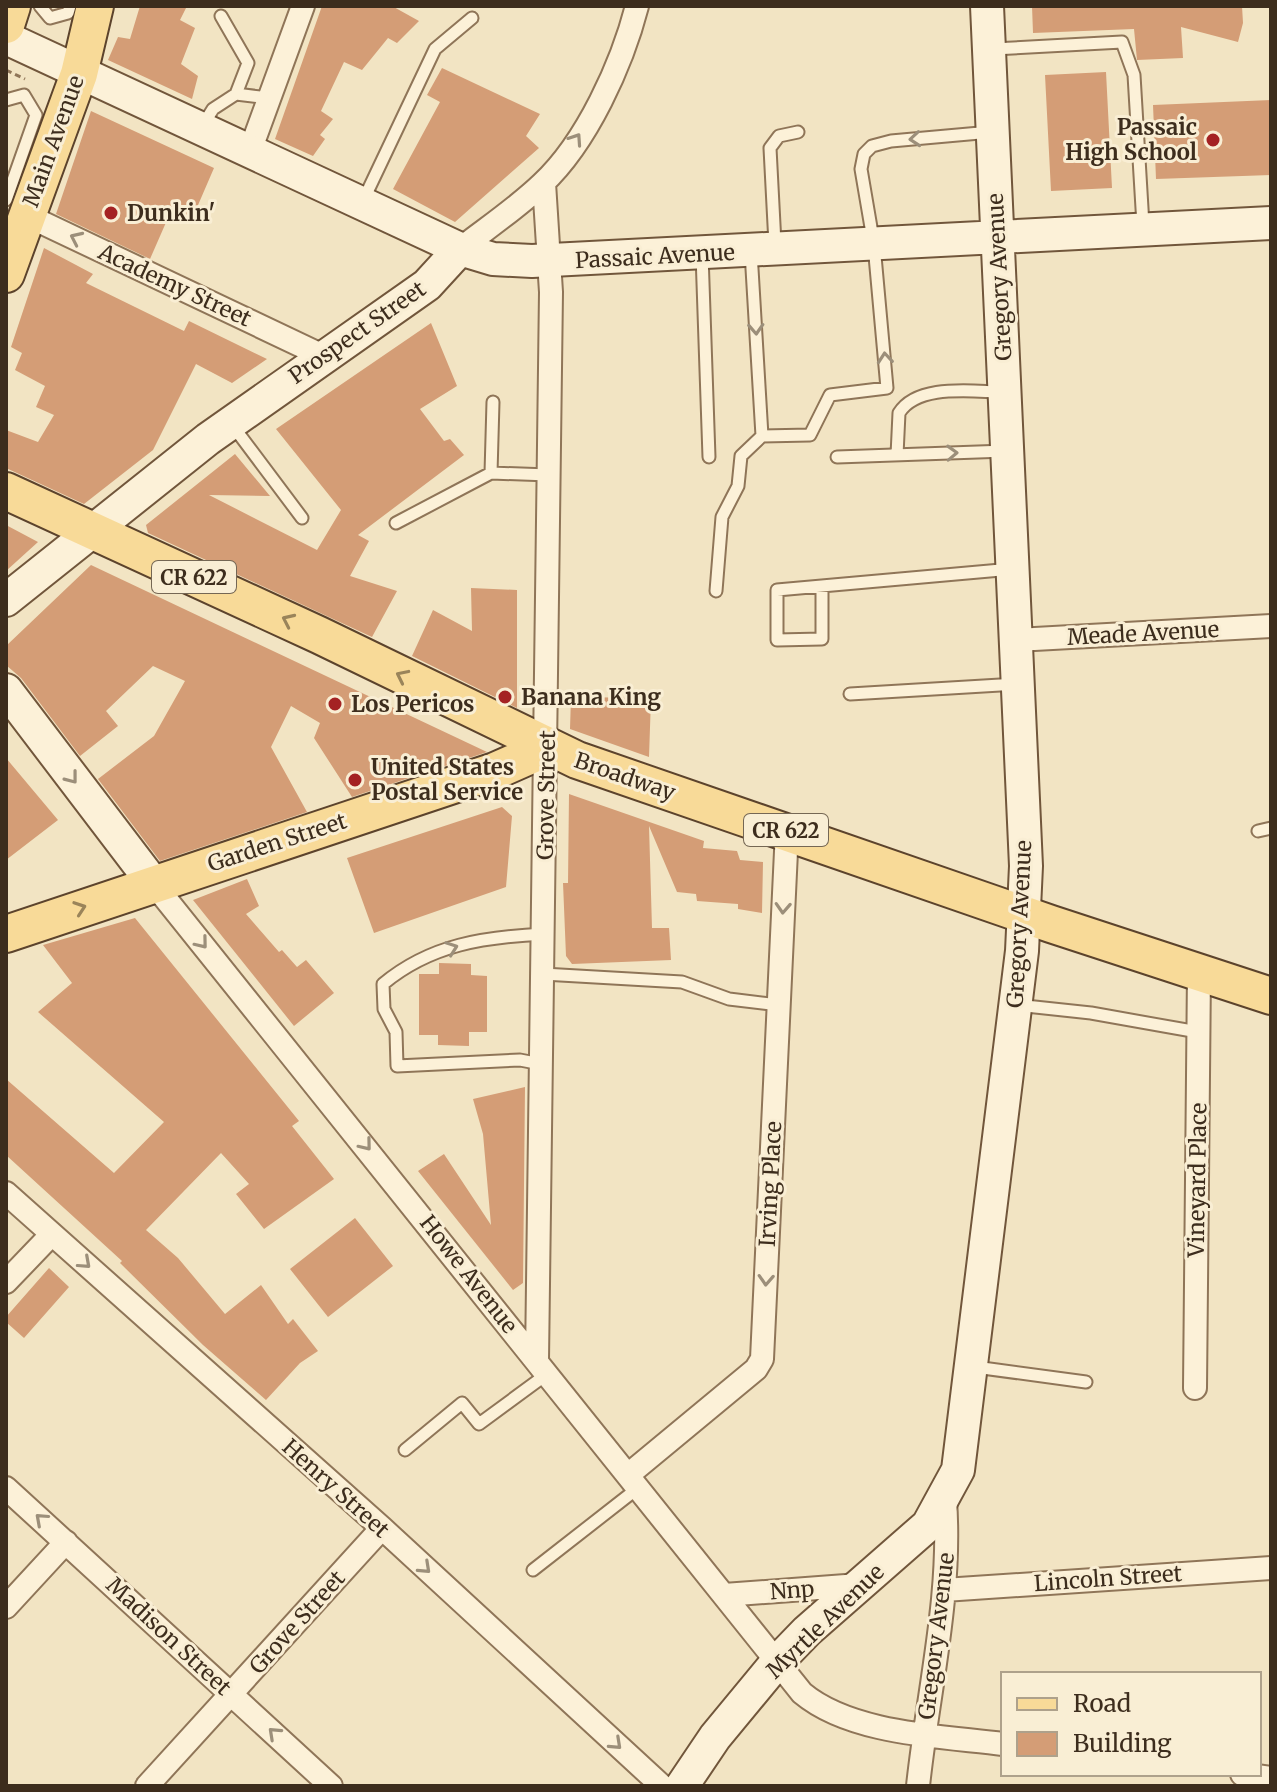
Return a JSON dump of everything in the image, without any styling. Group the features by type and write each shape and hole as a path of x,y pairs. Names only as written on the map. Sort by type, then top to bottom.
{"main road":[{"path":"6,25 12,6"},
{"name":"Main Avenue","path":"6,274 16,207 42,136 79,74 88,6"},
{"name":"Broadway","path":"6,491 319,635 547,748 1024,915 1271,996"},
{"name":"Garden Street","path":"6,934 495,771 547,748"}],"street":[{"path":"250,151 302,6"},
{"name":"Prospect Street","path":"6,600 231,423 427,285 460,249 544,183 580,134 620,62 637,6"},
{"name":"Gregory Avenue","path":"918,1786 944,1590 948,1542 945,1500 958,1470 1015,1005 1026,866 987,6"},
{"name":"Passaic Avenue","path":"6,38 460,249 493,259 548,261 702,254 1271,223"},
{"name":"Grove Street","path":"542,1367 542,1064 550,475 544,183"},
{"name":"Academy Street","path":"16,207 323,356"},
{"name":"Meade Avenue","path":"1016,640 1271,626"},
{"name":"Howe Avenue","path":"6,690 15,712 802,1693 820,1708 839,1717 924,1734 1001,1744"},
{"name":"Irving Place","path":"633,1482 756,1369 762,1359 787,830"},
{"name":"Vineyard Place","path":"1195,1388 1199,972"},
{"name":"Henry Street","path":"6,1193 382,1528 662,1786"},
{"path":"6,1282 52,1234"},
{"name":"Madison Street","path":"6,1488 331,1786"},
{"name":"Myrtle Avenue","path":"682,1786 715,1737 777,1662 928,1525 945,1500"},
{"name":"Grove Street","path":"147,1786 382,1528"},
{"path":"6,1607 66,1542"},
{"name":"Lincoln Street","path":"944,1590 1271,1568"},
{"name":"Nnp","path":"724,1595 859,1585"}],"lane":[{"path":"40,6 50,18 88,6"},
{"path":"201,129 213,109 236,94 248,63 221,16"},
{"path":"362,203 435,49 472,18"},
{"path":"989,49 1122,42 1134,75 1143,230"},
{"path":"236,94 269,98"},
{"path":"6,100 24,95 36,115 42,136"},
{"path":"762,436 763,251 770,148 779,136 798,132"},
{"path":"716,591 722,517 738,486 741,456 762,436 810,435 830,395 887,388 874,245 861,169 864,154 872,146 992,132"},
{"path":"702,254 709,457"},
{"path":"897,455 899,413 914,399 959,392 1004,392"},
{"path":"491,473 493,402"},
{"path":"231,423 302,518"},
{"path":"837,457 1007,451"},
{"path":"396,523 491,473 550,475"},
{"path":"822,586 822,639 777,640 777,590 1012,569"},
{"path":"850,694 1018,684"},
{"path":"1258,831 1271,828"},
{"path":"542,1064 520,1060 397,1066 396,1032 384,1009 383,984 436,953 481,938 544,934"},
{"path":"543,974 682,982 729,999 779,1005"},
{"path":"1015,1005 1091,1013 1198,1032"},
{"path":"405,1450 462,1403 479,1424 542,1367"},
{"path":"971,1367 1086,1382"},
{"path":"533,1570 633,1482"}],"building":[{"path":"140,6 187,6 180,20 195,28 181,64 198,76 192,99 108,60 118,37 130,39"},
{"path":"322,6 392,6 419,21 397,43 388,38 362,70 344,62 321,111 333,119 320,135 325,139 313,156 275,139"},
{"name":"Passaic High School","path":"1032,6 1242,6 1243,23 1238,42 1181,27 1183,58 1137,60 1134,29 1033,33"},
{"path":"442,68 540,114 526,136 539,148 455,222 393,189 440,102 427,95"},
{"path":"1106,72 1112,188 1051,191 1045,75"},
{"name":"Passaic High School","path":"1271,100 1271,175 1156,179 1153,105"},
{"path":"91,111 214,168 192,219 171,211 150,259 56,214"},
{"path":"44,248 93,274 86,283 184,331 189,321 267,359 232,383 196,364 153,450 84,504 6,468 6,430 38,442 54,415 36,407 45,386 15,370 22,353 11,347"},
{"path":"431,323 457,386 420,409 444,441 450,439 464,455 358,535 369,541 350,576 397,591 372,637 148,533 146,525 235,454 270,496 209,495 317,550 341,510 276,429"},
{"path":"6,525 38,542 6,571"},
{"path":"91,565 487,752 352,797 314,738 320,723 291,706 271,747 307,812 160,861 98,779 154,736 185,681 153,666 106,711 118,726 80,756 21,678 6,665 6,646"},
{"path":"471,588 517,590 517,708 412,656 433,610 472,631"},
{"path":"571,697 651,698 649,757 570,729"},
{"path":"6,758 58,820 6,860"},
{"path":"569,794 704,841 703,848 737,851 740,860 763,862 762,913 738,909 738,904 697,901 696,894 677,892 649,826 652,928 669,928 671,960 572,964 566,956 563,883 568,883"},
{"path":"502,807 512,816 506,887 374,933 347,858"},
{"path":"247,879 259,906 246,914 279,952 282,950 297,967 306,960 334,993 294,1026 193,900"},
{"path":"135,918 299,1121 292,1126 334,1179 264,1229 236,1194 249,1184 221,1153 146,1230 178,1258 225,1314 261,1285 288,1324 293,1319 318,1351 300,1363 266,1400 203,1345 120,1263 122,1261 6,1155 6,1079 114,1173 164,1122 38,1012 72,983 43,945"},
{"path":"439,963 471,964 471,975 487,976 487,1032 469,1032 469,1046 438,1045 438,1035 419,1035 419,974 439,974"},
{"path":"525,1087 523,1283 513,1290 418,1171 444,1154 491,1225 483,1134 473,1099"},
{"path":"355,1218 393,1266 328,1317 290,1269"},
{"path":"49,1268 69,1287 24,1338 6,1322 6,1317"}],"place":[{"name":"Passaic High School","path":"1213,140"},
{"name":"Dunkin'","path":"111,213"},
{"name":"Banana King","path":"505,697"},
{"name":"Los Pericos","path":"335,704"},
{"name":"United States Postal Service","path":"355,780"}]}
